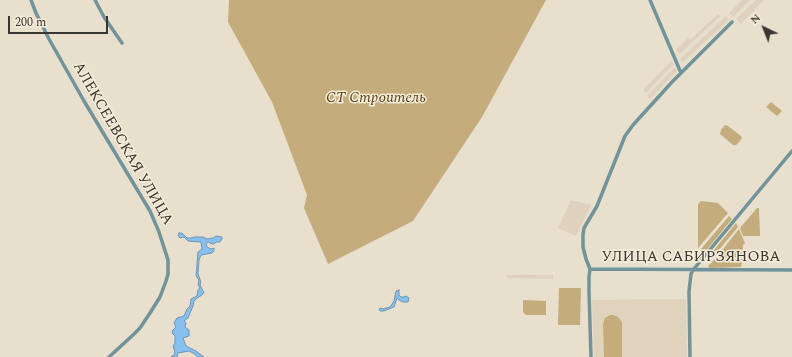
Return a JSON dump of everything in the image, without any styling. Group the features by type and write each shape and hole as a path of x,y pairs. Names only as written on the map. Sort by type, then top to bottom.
{"street":[{"name":"АЛЕКСЕЕВСКАЯ УЛИЦА","path":"31,0 49,39 84,101 150,211 160,232 168,260 168,274 160,297 140,328 109,357"},
{"path":"95,0 104,17 122,43"},
{"path":"650,0 680,72"},
{"path":"591,357 589,292 590,270 583,247 584,228 604,191 622,141 633,124 680,72 732,22"},
{"path":"690,357 689,291 691,274 792,151"},
{"name":"УЛИЦА САБИРЗЯНОВА","path":"590,270 792,270"}],"shaded area":[{"path":"742,0 750,0 733,17 729,13"},
{"path":"756,0 764,0 741,24 736,19"},
{"path":"718,14 720,16 680,54 676,50 688,38 691,39"},
{"path":"726,16 729,20 683,62 680,59"},
{"path":"671,61 674,64 646,93 643,90"},
{"path":"674,68 677,71 650,99 647,96"},
{"path":"571,200 591,205 576,236 558,228"},
{"path":"507,275 553,275 553,279 507,278"},
{"path":"686,299 687,357 594,357 592,300"}],"green space":[{"name":"СТ Строитель","path":"229,0 546,0 482,117 413,221 328,264 304,208 307,195 272,102 228,22"},
{"path":"771,102 782,111 777,116 766,107"},
{"path":"725,125 742,137 736,145 733,145 720,134"},
{"path":"701,201 718,203 728,213 698,248 698,204"},
{"path":"757,208 759,208 760,236 743,236 740,228"},
{"path":"729,216 732,219 705,252 701,249"},
{"path":"736,223 738,227 713,257 710,255"},
{"path":"739,229 745,243 743,245 742,257 716,258"},
{"path":"743,259 741,267 710,268 708,266 714,260"},
{"path":"559,288 581,288 580,325 558,325"},
{"path":"523,300 546,301 546,315 526,315 523,312"},
{"path":"610,315 618,317 622,322 622,357 604,357 603,324 605,318"}],"water":[{"path":"179,233 182,233 187,238 203,237 207,239 216,236 222,237 220,242 212,244 208,242 206,244 207,247 211,249 214,248 212,253 201,255 198,274 201,282 200,285 204,293 194,301 188,318 184,321 186,323 185,327 189,330 189,336 183,338 186,346 204,357 198,357 189,351 178,353 177,357 171,357 175,352 173,346 175,343 175,336 172,331 176,327 174,323 177,318 184,316 190,306 191,299 197,296 200,288 198,285 199,280 196,276 198,252 202,249 201,242 188,241 184,237 180,238 178,235"},
{"path":"399,290 399,295 401,297 406,296 409,298 408,302 403,302 397,298 394,307 380,311 379,309 381,308 383,309 390,307 394,301 396,291"}]}
